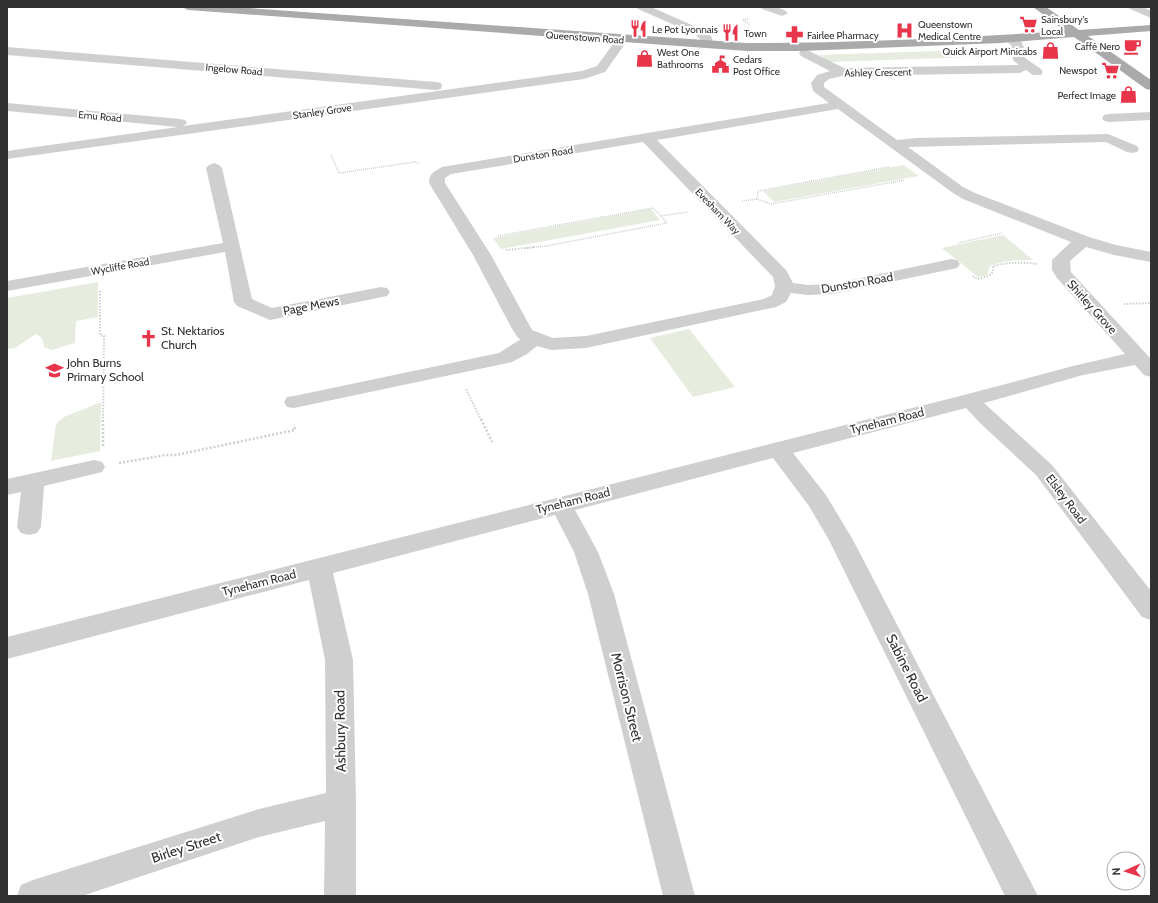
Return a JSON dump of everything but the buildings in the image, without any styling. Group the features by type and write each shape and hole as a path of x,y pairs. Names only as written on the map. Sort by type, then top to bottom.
{"main road":[{"name":"Queenstown Road","path":"188,7 619,39 801,47 1010,39 1078,35 1151,28"},
{"path":"1039,7 1151,86"}],"street":[{"path":"642,7 699,32 708,39 708,44"},
{"path":"766,7 782,13"},
{"path":"1134,7 1151,15"},
{"name":"Stanley Grove","path":"7,155 584,76 601,69 618,44 619,39"},
{"path":"1010,39 1018,45 1019,65"},
{"name":"Ingelow Road","path":"7,51 452,88 461,92"},
{"path":"805,53 842,72"},
{"path":"971,58 980,70"},
{"path":"994,61 1019,65 1037,72"},
{"name":"Ashley Crescent","path":"1019,65 980,70 842,72 824,76 817,84 818,88 825,94 958,190 1083,241 1132,254 1151,257"},
{"name":"Dunston Road","path":"447,170 840,105"},
{"name":"Emu Road","path":"7,107 178,123 187,125 189,130"},
{"path":"896,144 1109,128 1151,116"},
{"path":"1109,128 1132,149"},
{"name":"Evesham Way","path":"646,137 780,274 784,280 784,287"},
{"path":"214,168 232,246"},
{"path":"447,170 437,176 437,183 482,255 520,327 525,334 551,344 586,342 770,303 780,298 784,287"},
{"name":"Shirley Grove","path":"1083,241 1061,260 1063,274 1146,365"},
{"name":"Wycliffe Road","path":"7,286 232,246"},
{"name":"Page Mews","path":"232,246 243,302 270,314 381,292"},
{"name":"Dunston Road","path":"784,287 808,290 833,289 951,264"},
{"path":"294,402 505,358 520,350 535,338"},
{"name":"Tyneham Road","path":"7,648 561,504 970,400 1080,370 1127,360 1146,365"},
{"name":"Elsley Road","path":"970,400 987,418 1044,470 1151,610"},
{"name":"Sabine Road","path":"778,449 818,501 841,540 1022,896"},
{"path":"7,487 94,467"},
{"path":"28,527 33,481"},
{"name":"Morrison Street","path":"561,504 586,552 601,594 679,896"},
{"name":"Ashbury Road","path":"319,567 339,660 341,803 340,896"},
{"name":"Birley Street","path":"33,896 258,823 341,803"}],"path":[{"path":"332,155 339,173 415,162 447,170"},
{"path":"757,199 758,191 890,166"},
{"path":"661,216 757,199 771,204 908,179"},
{"path":"472,240 653,208 667,223 546,246 500,251 482,255"},
{"path":"952,244 1001,233 1030,220"},
{"path":"972,275 977,279 988,276 993,272 993,266 1018,262 1061,267"},
{"path":"94,467 103,451 104,336 100,335 99,270"},
{"path":"458,368 492,442"},
{"path":"94,467 166,455 176,456 295,430 290,403 294,402"}],"shaded area":[{"path":"995,49 998,56 829,62 819,55"},
{"path":"903,165 919,176 774,202 763,191"},
{"path":"651,209 660,220 501,249 493,238"},
{"path":"1003,235 1033,260 1011,261 995,264 990,266 987,275 978,277 942,248"},
{"path":"98,282 98,317 76,321 75,343 52,350 44,347 42,338 36,334 15,348 7,349 7,298"},
{"path":"689,329 735,387 693,397 650,338"},
{"path":"101,402 100,451 51,461 56,424 64,417"}],"place":[{"name":"Sainsbury's Local","path":"1028,25"},
{"name":"Le Pot Lyonnais","path":"639,29"},
{"name":"Queenstown Medical Centre","path":"905,30"},
{"name":"Town","path":"731,33"},
{"name":"Fairlee Pharmacy","path":"794,35"},
{"name":"Caffè Nero","path":"1133,46"},
{"name":"Quick Airport Minicabs","path":"1050,51"},
{"name":"West One Bathrooms","path":"644,58"},
{"name":"Cedars Post Office","path":"720,65"},
{"name":"Newspot","path":"1110,70"},
{"name":"Perfect Image","path":"1129,95"},
{"name":"St. Nektarios Church","path":"148,338"},
{"name":"John Burns Primary School","path":"54,370"}]}
